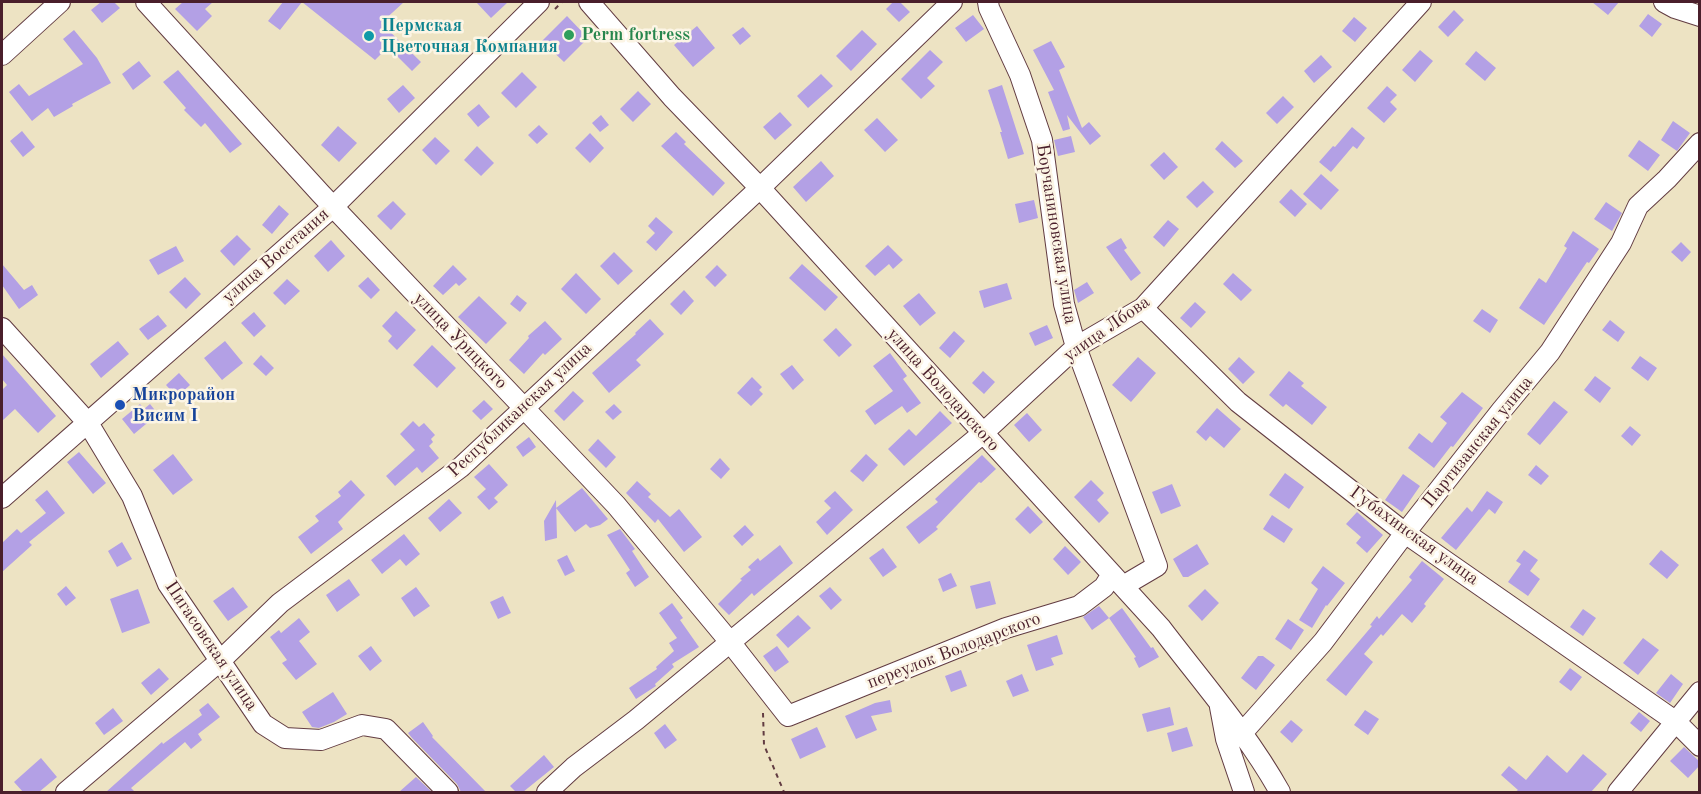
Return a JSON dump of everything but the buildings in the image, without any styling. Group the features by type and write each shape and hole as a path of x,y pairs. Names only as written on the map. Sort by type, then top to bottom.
{"street":[{"path":"2,55 60,2"},
{"name":"улица Урицкого","path":"146,2 334,206 616,505 788,716"},
{"name":"улица Восстания","path":"2,498 334,206 539,2"},
{"name":"улица Володарского","path":"589,2 672,97 760,188 1161,628 1220,706 1243,732 1280,792"},
{"name":"Республиканская улица","path":"66,792 221,660 280,603 461,467 760,188 952,2"},
{"name":"Борчаниновская улица","path":"988,2 1020,75 1042,140 1064,304 1076,347 1157,566 1117,580"},
{"name":"улица Лбова","path":"547,792 574,767 636,720 982,434 1076,347 1143,308 1421,2"},
{"path":"1664,2 1700,16"},
{"name":"Партизанская улица","path":"1243,732 1323,642 1405,533 1550,352 1622,243 1638,206 1700,143"},
{"name":"Губахинская улица","path":"1143,308 1238,402 1405,533 1675,721 1700,746"},
{"name":"Пигасовская улица","path":"2,327 88,423 132,496 168,584 263,724 285,738 321,740 362,725 386,729 448,792"},
{"name":"переулок Володарского","path":"788,716 1006,628 1079,606 1117,580"},
{"path":"1618,792 1700,692"},
{"path":"1220,706 1226,739 1244,792"}],"path":[{"path":"762,683 764,745 784,792"}],"place":[{"name":"Perm fortress","path":"569,35"},
{"name":"Пермская Цветочная Компания","path":"369,36"},
{"name":"Микрорайон Висим I","path":"120,405"}]}
